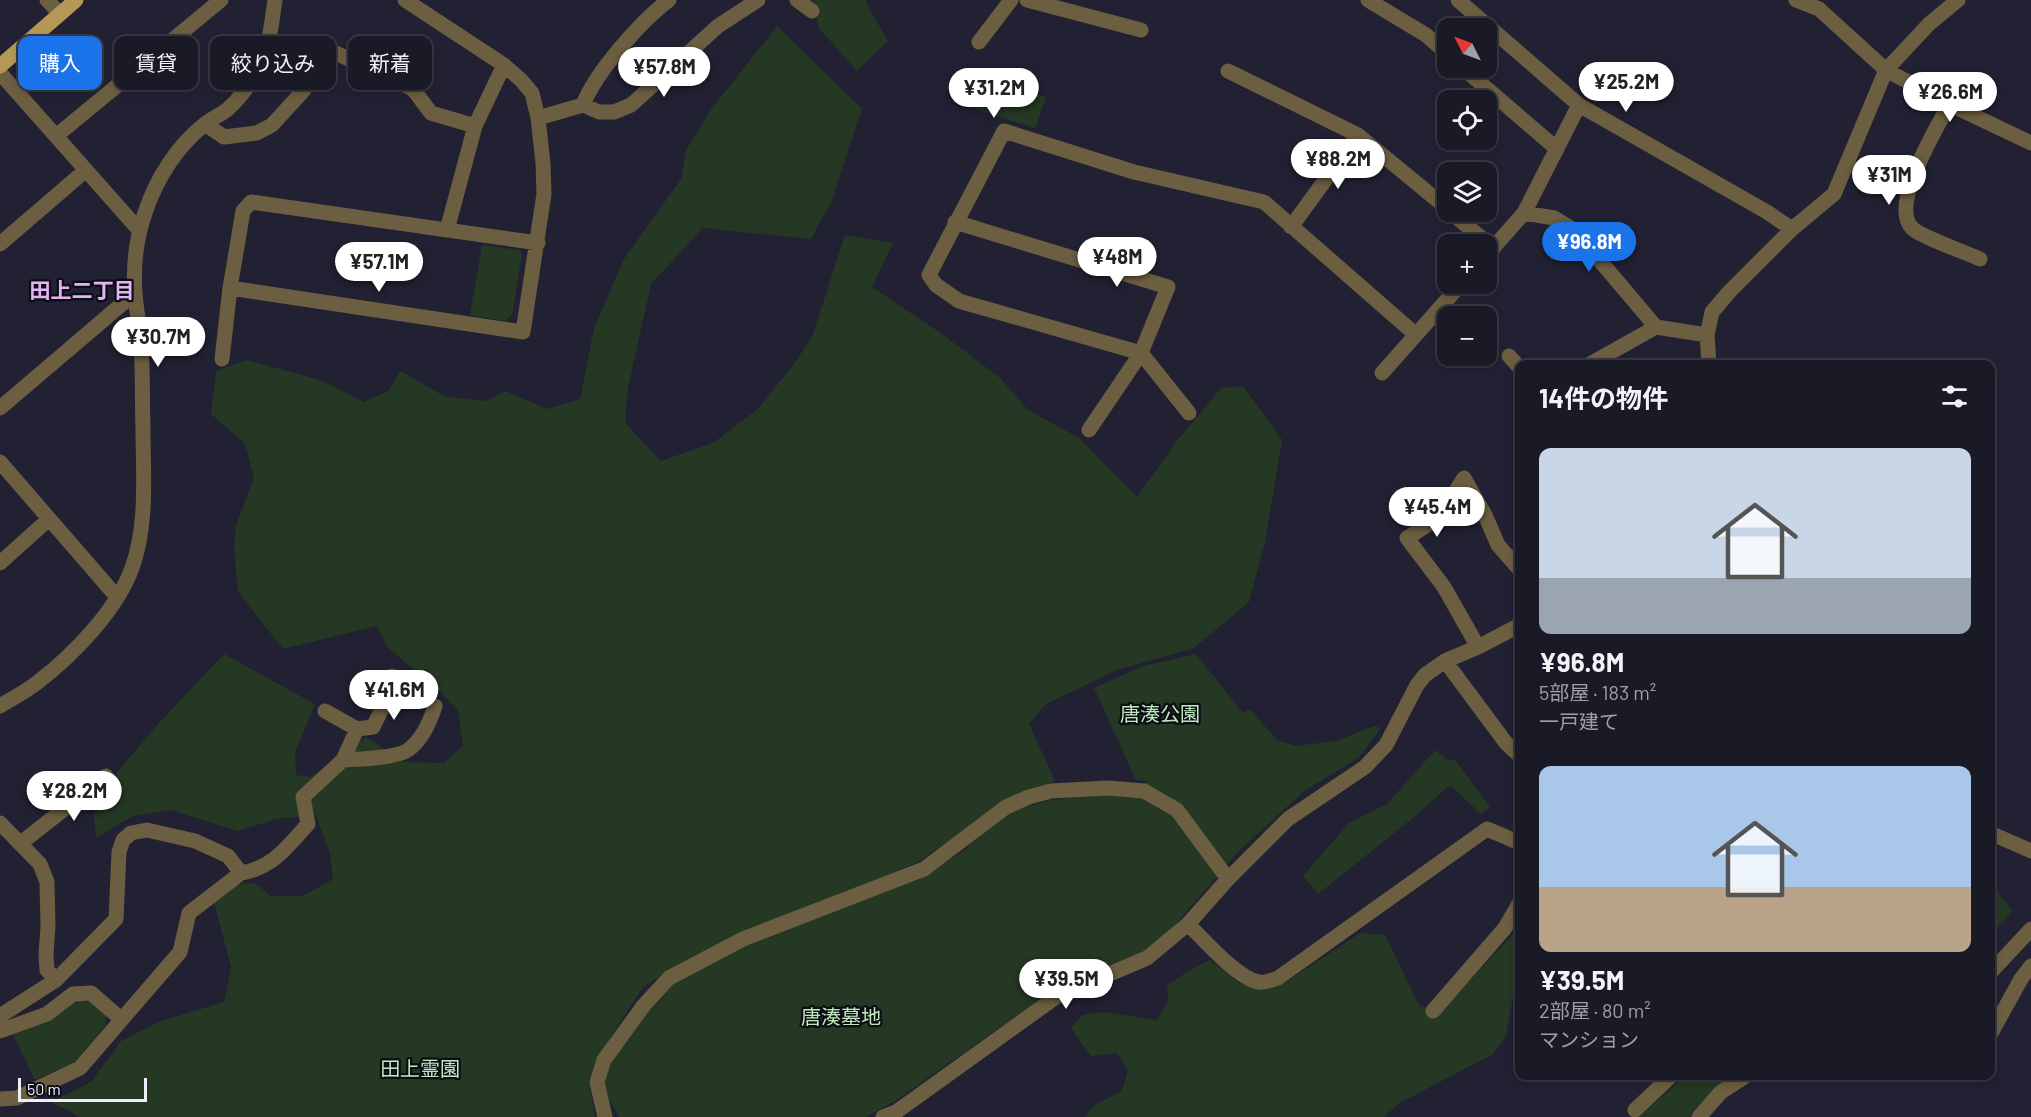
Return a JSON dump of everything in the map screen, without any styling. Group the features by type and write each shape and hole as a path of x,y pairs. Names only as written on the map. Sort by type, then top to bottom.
{"main road":[{"path":"0,66 76,0"}],"street":[{"path":"47,0 60,14"},
{"path":"56,136 220,0"},
{"path":"0,706 37,683 69,655 97,624 117,597 132,569 140,542 142,521 141,342 134,263 139,230 164,171 179,150 205,124 228,109 255,77 269,42 275,0"},
{"path":"230,288 523,332 544,194 538,118 532,93 504,65 405,0"},
{"path":"582,105 587,92 632,34 669,0"},
{"path":"538,118 582,105 598,112 614,112 631,105 718,26 758,0"},
{"path":"797,0 812,11"},
{"path":"979,42 1011,0"},
{"path":"1028,0 1141,30"},
{"path":"1368,0 1426,35 1437,44"},
{"path":"1458,0 1579,105 1767,212 1792,229"},
{"path":"1796,0 1819,9 1886,70 2031,143"},
{"path":"1709,360 1707,335 1712,312 1792,229 1834,194 1886,70 1929,24 1958,0"},
{"path":"205,124 224,136 257,133 272,125 304,90 326,48 413,89 431,113 475,126"},
{"path":"447,230 475,126 504,65"},
{"path":"1228,71 1358,135 1437,200"},
{"path":"0,73 139,230"},
{"path":"1475,78 1557,149"},
{"path":"1950,104 1912,179 1906,206 1906,220 1914,230 1980,259"},
{"path":"1497,244 1524,213 1579,105"},
{"path":"1189,413 1141,353 959,301 936,285 929,275 1004,131 1134,172 1264,202 1415,334"},
{"path":"1291,227 1358,135"},
{"path":"0,244 86,170"},
{"path":"222,359 230,288 243,211 251,202 538,243"},
{"path":"1524,213 1554,218 1574,230 1656,327"},
{"path":"955,222 1168,287 1141,353 1089,430"},
{"path":"1461,222 1472,234"},
{"path":"0,408 135,293"},
{"path":"1382,373 1452,294"},
{"path":"1597,360 1656,327 1707,335"},
{"path":"0,462 117,597"},
{"path":"1478,647 1444,587 1407,538 1438,518 1464,478 1485,515 1498,545 1515,564"},
{"path":"0,563 49,519"},
{"path":"883,1117 896,1112 1056,997 1147,958 1188,924 1228,879 1288,819 1365,767 1386,745 1417,685 1425,675 1445,661 1515,628"},
{"path":"1445,661 1506,744 1515,752"},
{"path":"325,711 357,729 373,727 388,697 392,676"},
{"path":"343,760 407,752 420,738 430,721 435,706"},
{"path":"0,1099 17,1098 80,1068 180,952 189,913 242,873 256,870 280,856 308,824 303,797 343,760 357,729"},
{"path":"21,843 106,776"},
{"path":"605,1117 597,1082 604,1060 644,1005 669,978 742,939 924,869 1006,807 1029,797 1051,791 1108,788 1144,791 1177,810 1228,879"},
{"path":"0,823 40,864 46,882 47,970 56,980"},
{"path":"1188,924 1237,971 1261,983 1278,978 1486,829 1515,841"},
{"path":"0,1016 56,980 116,919 119,852 123,840 131,833 147,830 195,841 228,856 242,873"},
{"path":"1995,835 2031,850"},
{"path":"1433,1011 1505,928 1515,911"},
{"path":"1995,968 2031,929"},
{"path":"1995,1026 2020,978 2031,966"},
{"path":"0,1031 47,1014 73,994 91,993 121,1019"},
{"path":"1635,1110 1667,1080"},
{"path":"1699,1117 1721,1092 1740,1080"}],"green space":[{"path":"814,0 867,0 866,3 888,41 857,71 818,27"},
{"name":"田上霊園","path":"777,26 862,109 832,200 811,239 703,228 651,284 628,387 625,423 661,461 713,443 758,409 794,364 812,337 845,235 893,243 872,287 942,334 1000,378 1028,410 1079,438 1137,497 1176,442 1221,388 1243,386 1282,440 1265,542 1249,602 1194,648 1117,670 1046,704 1029,724 1055,781 1004,802 918,862 691,958 643,987 596,1060 589,1081 595,1117 80,1117 51,1102 91,1082 121,1041 161,1021 224,1002 231,967 214,902 230,884 255,883 271,896 303,896 333,879 330,854 316,815 276,819 238,831 171,810 133,816 96,838 94,819 96,797 158,724 224,654 315,704 295,753 296,775 310,777 343,756 366,737 405,762 444,763 463,746 458,710 428,681 389,649 376,626 283,649 238,592 234,546 236,525 254,478 245,444 211,414 216,371 247,360 323,381 364,402 388,391 400,371 444,396 487,401 506,391 547,409 580,399 594,328 624,259 681,179 686,150 710,111"},
{"path":"976,74 1046,97 1035,128 958,104"},
{"path":"482,245 519,250 522,254 512,315 505,321 470,315"},
{"name":"唐湊墓地","path":"1196,654 1243,713 1250,709 1277,740 1295,746 1336,741 1374,726 1381,728 1358,758 1303,792 1238,852 1170,931 1138,955 1049,993 895,1101 866,1117 619,1117 609,1099 604,1082 610,1064 639,1022 673,982 755,941 923,877 962,852 1007,813 1050,800 1118,794 1149,781 1136,780 1094,688 1143,666"},
{"path":"1435,750 1446,759 1456,761 1490,807 1481,814 1450,785 1318,894 1303,876 1349,823 1387,804"},
{"path":"1995,890 1997,891 2013,911 1995,931"},
{"path":"1515,932 1515,983 1506,1036 1493,1054 1398,1104 1384,1117 1084,1117 1095,1105 1122,1091 1128,1070 1116,1053 1091,1056 1071,1028 1082,1015 1104,1012 1157,1020 1168,1002 1167,986 1188,971 1210,960 1239,983 1261,988 1286,982 1360,933 1385,935 1420,1007 1439,1008 1457,994"},
{"path":"76,1001 89,1001 107,1015 105,1026 74,1063 35,1080 12,1033"},
{"path":"1681,1080 1731,1080 1695,1109 1689,1117 1638,1117"}],"district":[{"name":"田上二丁目","path":"82,289"}],"park label":[{"name":"唐湊公園","path":"1160,713"}]}
